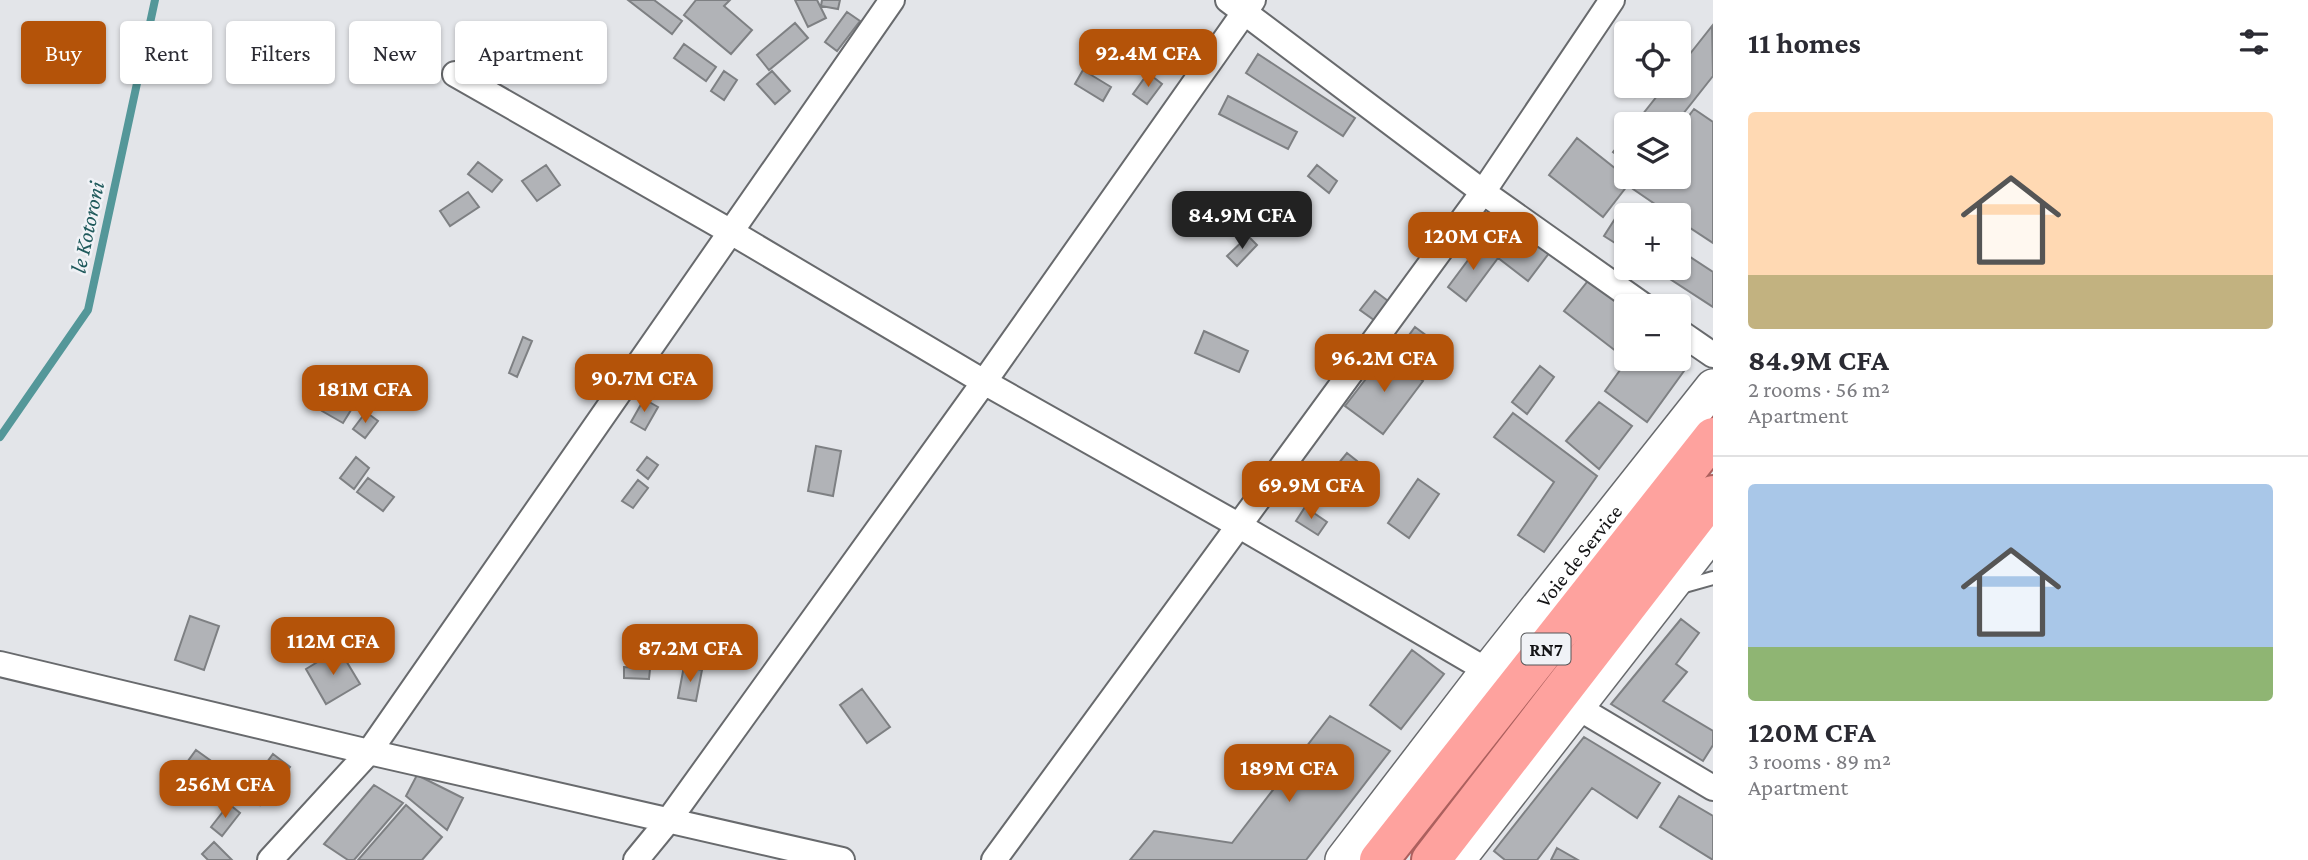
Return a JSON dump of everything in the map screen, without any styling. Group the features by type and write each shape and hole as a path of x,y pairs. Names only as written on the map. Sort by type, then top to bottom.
{"highway":[{"name":"RN7","path":"1379,860 1713,437"},
{"name":"RN7","path":"1430,860 1713,495"}],"main road":[{"name":"Voie de Service","path":"1343,860 1488,671 1713,387"},
{"path":"1457,860 1713,531"}],"street":[{"path":"270,860 369,752 892,0"},
{"path":"994,860 1483,192 1612,0"},
{"path":"636,860 667,821 984,382 1242,4 1483,192 1627,294"},
{"path":"454,74 732,232 984,382 1238,525 1488,671"},
{"path":"1691,340 1713,355"},
{"path":"0,664 842,860"},
{"path":"1577,706 1713,788"}],"lane":[{"path":"1667,590 1713,578"}],"building":[{"path":"628,0 654,0 682,21 672,34"},
{"path":"696,0 730,0 724,6 752,30 731,54 684,15"},
{"path":"795,0 817,0 826,18 808,27"},
{"path":"822,0 840,0 838,9 821,6"},
{"path":"847,12 860,21 837,51 825,42"},
{"path":"795,23 808,38 769,70 757,55"},
{"path":"1712,26 1713,76 1684,112 1644,112 1656,98 1691,98 1691,53"},
{"path":"684,44 716,67 706,81 674,58"},
{"path":"1258,54 1355,118 1343,136 1246,73"},
{"path":"1083,70 1111,87 1103,101 1075,84"},
{"path":"724,71 737,80 724,100 711,91"},
{"path":"772,71 790,91 775,104 757,84"},
{"path":"1148,73 1162,84 1147,104 1133,94"},
{"path":"1228,96 1297,132 1288,149 1219,114"},
{"path":"1694,109 1713,122 1713,243 1691,229 1691,203 1653,203 1633,189 1691,189 1691,113"},
{"path":"1577,138 1614,167 1614,189 1625,189 1603,217 1549,175"},
{"path":"478,162 502,180 492,192 468,174"},
{"path":"546,165 560,185 537,201 522,181"},
{"path":"1317,165 1337,181 1329,193 1308,176"},
{"path":"468,192 479,207 450,226 440,211"},
{"path":"1505,211 1553,248 1528,281 1480,244"},
{"path":"1614,220 1614,242 1604,236"},
{"path":"1248,236 1257,245 1237,266 1227,256"},
{"path":"1480,244 1498,258 1466,301 1448,287"},
{"path":"1691,258 1713,272 1713,307 1671,280 1691,280"},
{"path":"1591,277 1614,296 1614,350 1564,311"},
{"path":"1375,291 1388,301 1374,320 1360,310"},
{"path":"1415,327 1431,339 1408,369 1393,357"},
{"path":"1204,331 1248,351 1239,372 1195,353"},
{"path":"523,337 532,341 517,377 509,373"},
{"path":"1386,353 1423,381 1383,434 1345,406"},
{"path":"1540,366 1554,377 1527,414 1512,402"},
{"path":"1619,371 1684,371 1647,422 1605,391"},
{"path":"330,398 351,410 343,423 322,411"},
{"path":"644,399 658,407 645,430 631,422"},
{"path":"1599,402 1632,426 1599,469 1566,441"},
{"path":"366,412 378,421 365,438 353,429"},
{"path":"1513,413 1597,476 1544,552 1518,535 1554,482 1494,437"},
{"path":"816,446 841,451 833,496 808,491"},
{"path":"1347,453 1357,461 1334,489 1325,480"},
{"path":"356,457 369,468 354,489 340,478"},
{"path":"647,457 658,465 648,479 637,470"},
{"path":"368,478 394,497 383,511 357,492"},
{"path":"1418,479 1439,494 1409,538 1388,523"},
{"path":"638,480 648,488 633,508 622,501"},
{"path":"1305,507 1327,522 1318,535 1296,521"},
{"path":"190,616 219,626 204,670 175,660"},
{"path":"1681,619 1699,633 1676,664 1687,672 1663,701 1713,731 1713,745 1703,761 1611,704"},
{"path":"634,634 654,635 652,664 632,663"},
{"path":"339,649 360,684 326,704 306,669"},
{"path":"1412,650 1444,674 1401,729 1370,705"},
{"path":"707,652 737,653 736,668 706,666"},
{"path":"684,666 702,670 696,701 678,698"},
{"path":"624,667 650,669 649,679 624,678"},
{"path":"862,689 890,727 867,743 840,705"},
{"path":"1330,716 1390,751 1306,860 1130,860 1154,831 1232,843"},
{"path":"1584,737 1660,783 1637,818 1592,788 1537,860 1505,860 1494,851"},
{"path":"196,750 221,768 199,798 174,780"},
{"path":"273,754 290,767 260,805 244,793"},
{"path":"417,775 463,798 447,830 406,796"},
{"path":"374,785 403,803 354,860 348,860 324,844"},
{"path":"1679,796 1713,816 1713,860 1660,827"},
{"path":"229,804 240,813 222,836 211,827"},
{"path":"406,805 442,837 422,860 358,860"},
{"path":"214,842 232,860 208,860 202,854"},
{"path":"1557,848 1578,860 1551,860"}],"waterway":[{"name":"le Kotoroni","path":"0,437 88,310 155,0"}]}
